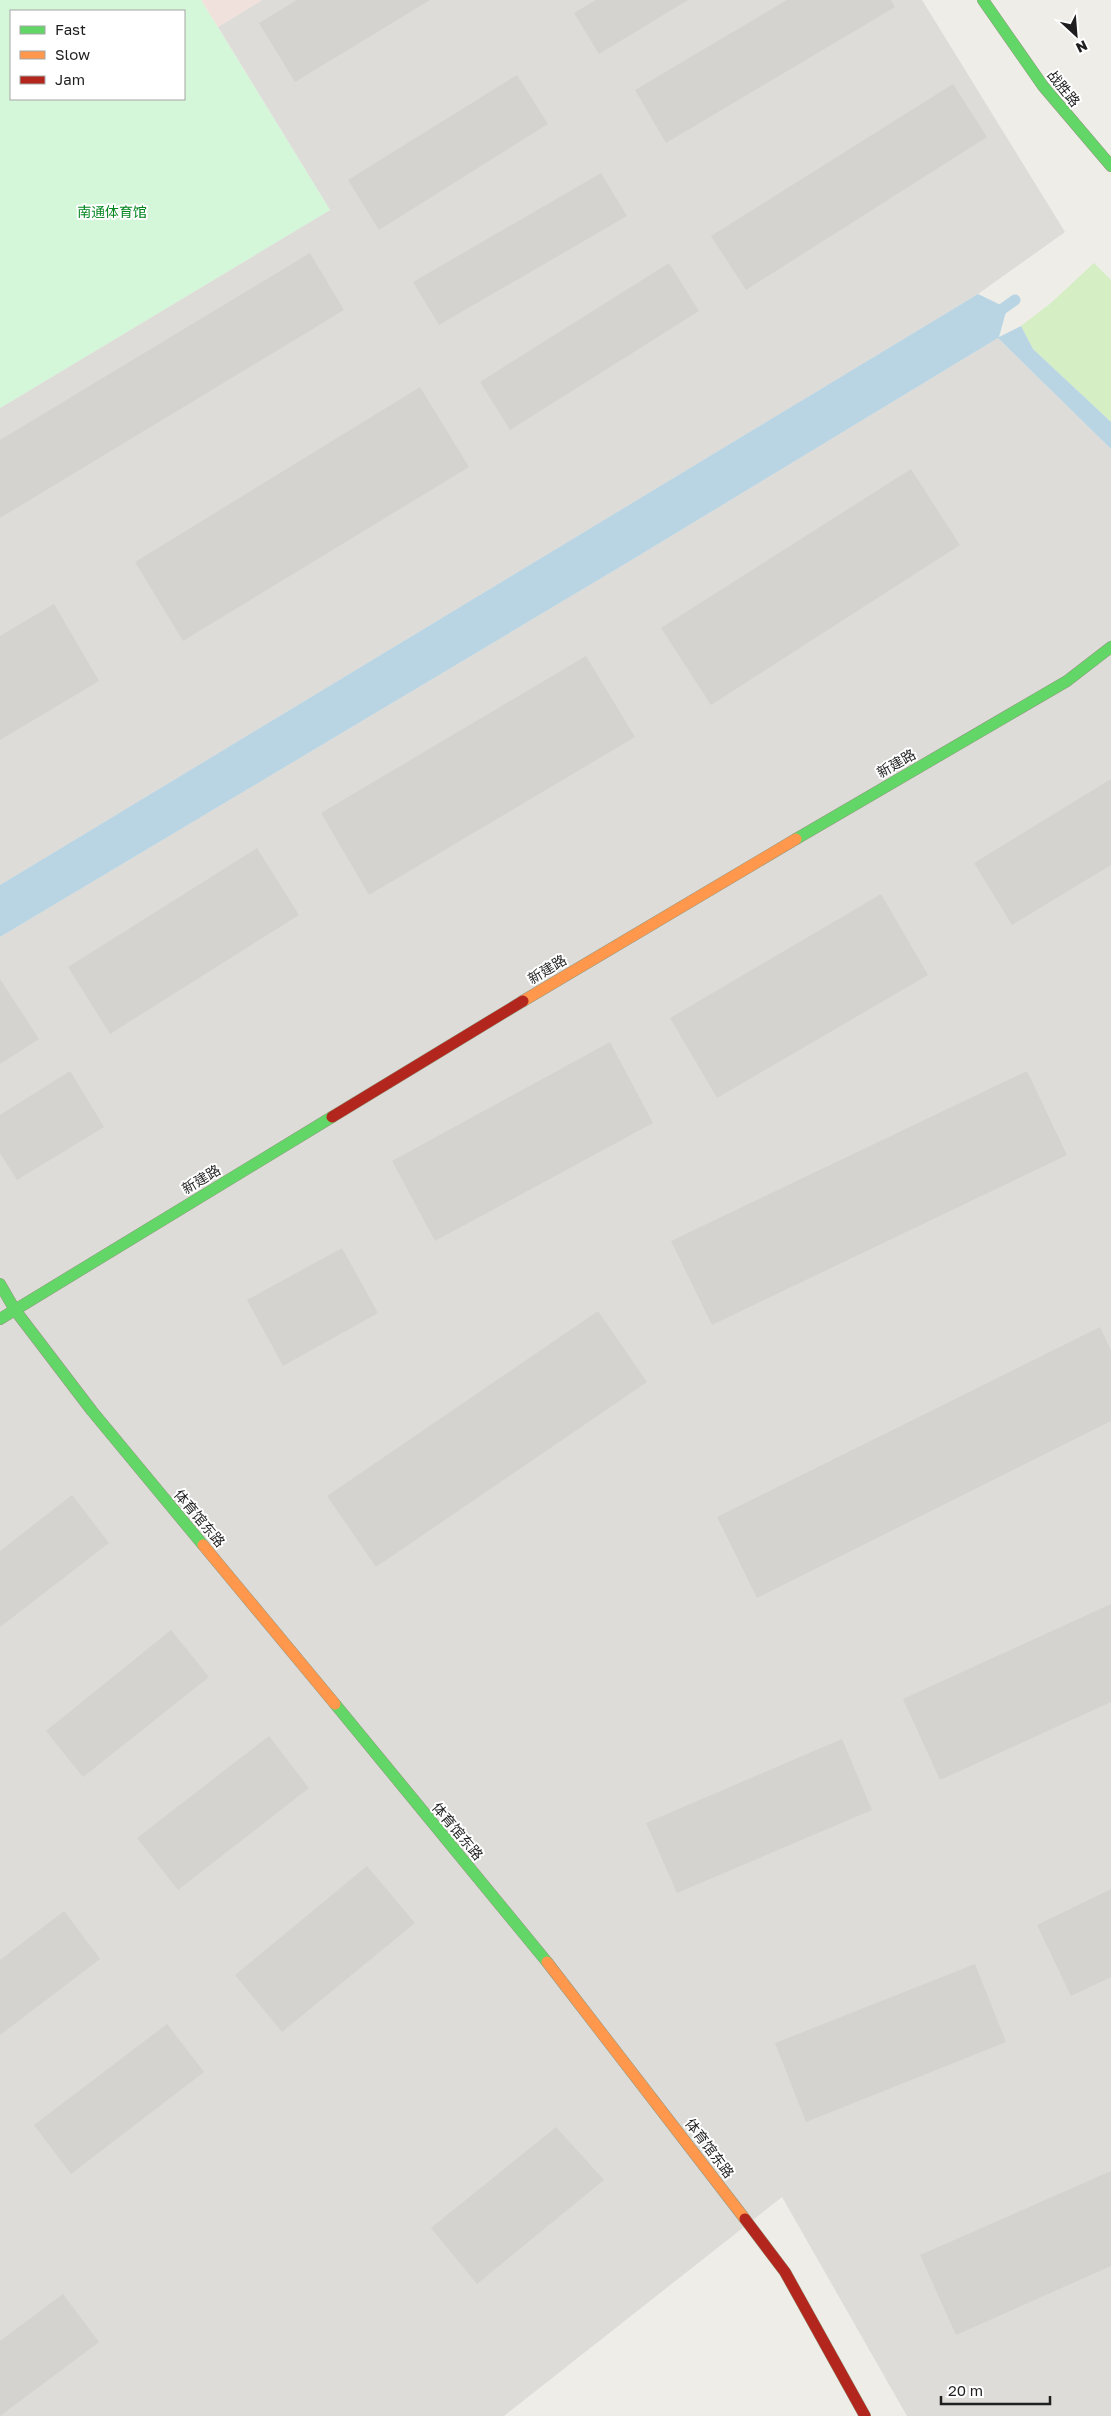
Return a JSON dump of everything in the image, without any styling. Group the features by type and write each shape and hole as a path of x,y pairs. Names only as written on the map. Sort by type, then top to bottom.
{"street":[{"name":"战胜路","path":"983,0 1013,48 1091,145 1111,166"},
{"name":"新建路","path":"0,1319 647,926 1066,681 1111,647"},
{"name":"体育馆东路","path":"0,1284 15,1310 92,1411 576,1996 786,2272 865,2416"}],"shaded area":[{"path":"201,0 262,0 218,27"},
{"path":"262,0 922,0 1065,232 978,294 0,885 0,408 330,210 218,27"},
{"path":"998,338 1111,449 1111,2416 907,2416 782,2197 504,2416 0,2416 0,937 625,564"}],"green space":[{"name":"南通体育馆","path":"0,0 201,0 330,210 0,408"},
{"path":"1094,263 1111,280 1111,422 1033,349 1021,326 1051,303"}],"water":[{"path":"978,294 1007,308 999,337 1021,326 1033,349 1111,422 1111,449 998,338 625,564 0,937 0,885"}],"building":[{"path":"297,0 430,0 295,82 259,23"},
{"path":"596,0 688,0 599,54 574,13"},
{"path":"787,0 891,0 895,7 666,143 635,90"},
{"path":"517,75 548,124 379,230 348,180"},
{"path":"953,84 987,137 746,290 711,236"},
{"path":"601,173 627,216 439,325 413,282"},
{"path":"310,253 344,310 0,518 0,440"},
{"path":"669,263 699,311 510,430 480,382"},
{"path":"420,387 469,467 183,641 135,562"},
{"path":"911,469 960,545 711,705 661,628"},
{"path":"54,604 99,681 0,740 0,636"},
{"path":"586,656 635,737 369,895 321,813"},
{"path":"1111,779 1111,865 1012,925 974,863"},
{"path":"257,848 299,915 110,1034 68,967"},
{"path":"881,894 928,975 717,1098 670,1018"},
{"path":"0,979 39,1039 0,1064"},
{"path":"610,1042 653,1123 435,1241 392,1161"},
{"path":"70,1071 104,1127 17,1180 0,1153 0,1115"},
{"path":"1027,1071 1067,1155 712,1325 671,1241"},
{"path":"342,1248 378,1313 283,1366 247,1300"},
{"path":"598,1311 647,1382 376,1567 327,1496"},
{"path":"1100,1327 1111,1350 1111,1421 757,1598 717,1517"},
{"path":"72,1495 109,1543 0,1627 0,1551"},
{"path":"1111,1604 1111,1702 940,1780 903,1699"},
{"path":"171,1630 209,1677 83,1777 46,1731"},
{"path":"269,1736 309,1788 178,1890 137,1838"},
{"path":"842,1739 872,1810 677,1893 646,1823"},
{"path":"367,1866 415,1923 282,2032 235,1975"},
{"path":"1111,1889 1111,1977 1071,1996 1037,1925"},
{"path":"64,1911 100,1959 0,2035 0,1960"},
{"path":"975,1964 1006,2042 806,2122 775,2043"},
{"path":"167,2024 204,2072 71,2174 34,2125"},
{"path":"556,2127 604,2180 477,2284 431,2228"},
{"path":"1111,2171 1111,2266 956,2335 920,2255"},
{"path":"63,2294 99,2342 0,2416 0,2341"}],"waterway":[{"path":"994,315 1015,300"}],"traffic: fast":[{"path":"983,0 1043,86 1111,166"},
{"path":"796,839 1067,681 1111,647"},
{"path":"0,1319 332,1117"},
{"path":"0,1284 15,1310 92,1411 203,1545"},
{"path":"335,1704 547,1962"}],"traffic: slow":[{"path":"523,1001 796,839"},
{"path":"203,1545 335,1704"},
{"path":"547,1962 745,2219"}],"traffic: jam":[{"path":"332,1117 523,1001"},
{"path":"745,2219 785,2272 865,2416"}]}
